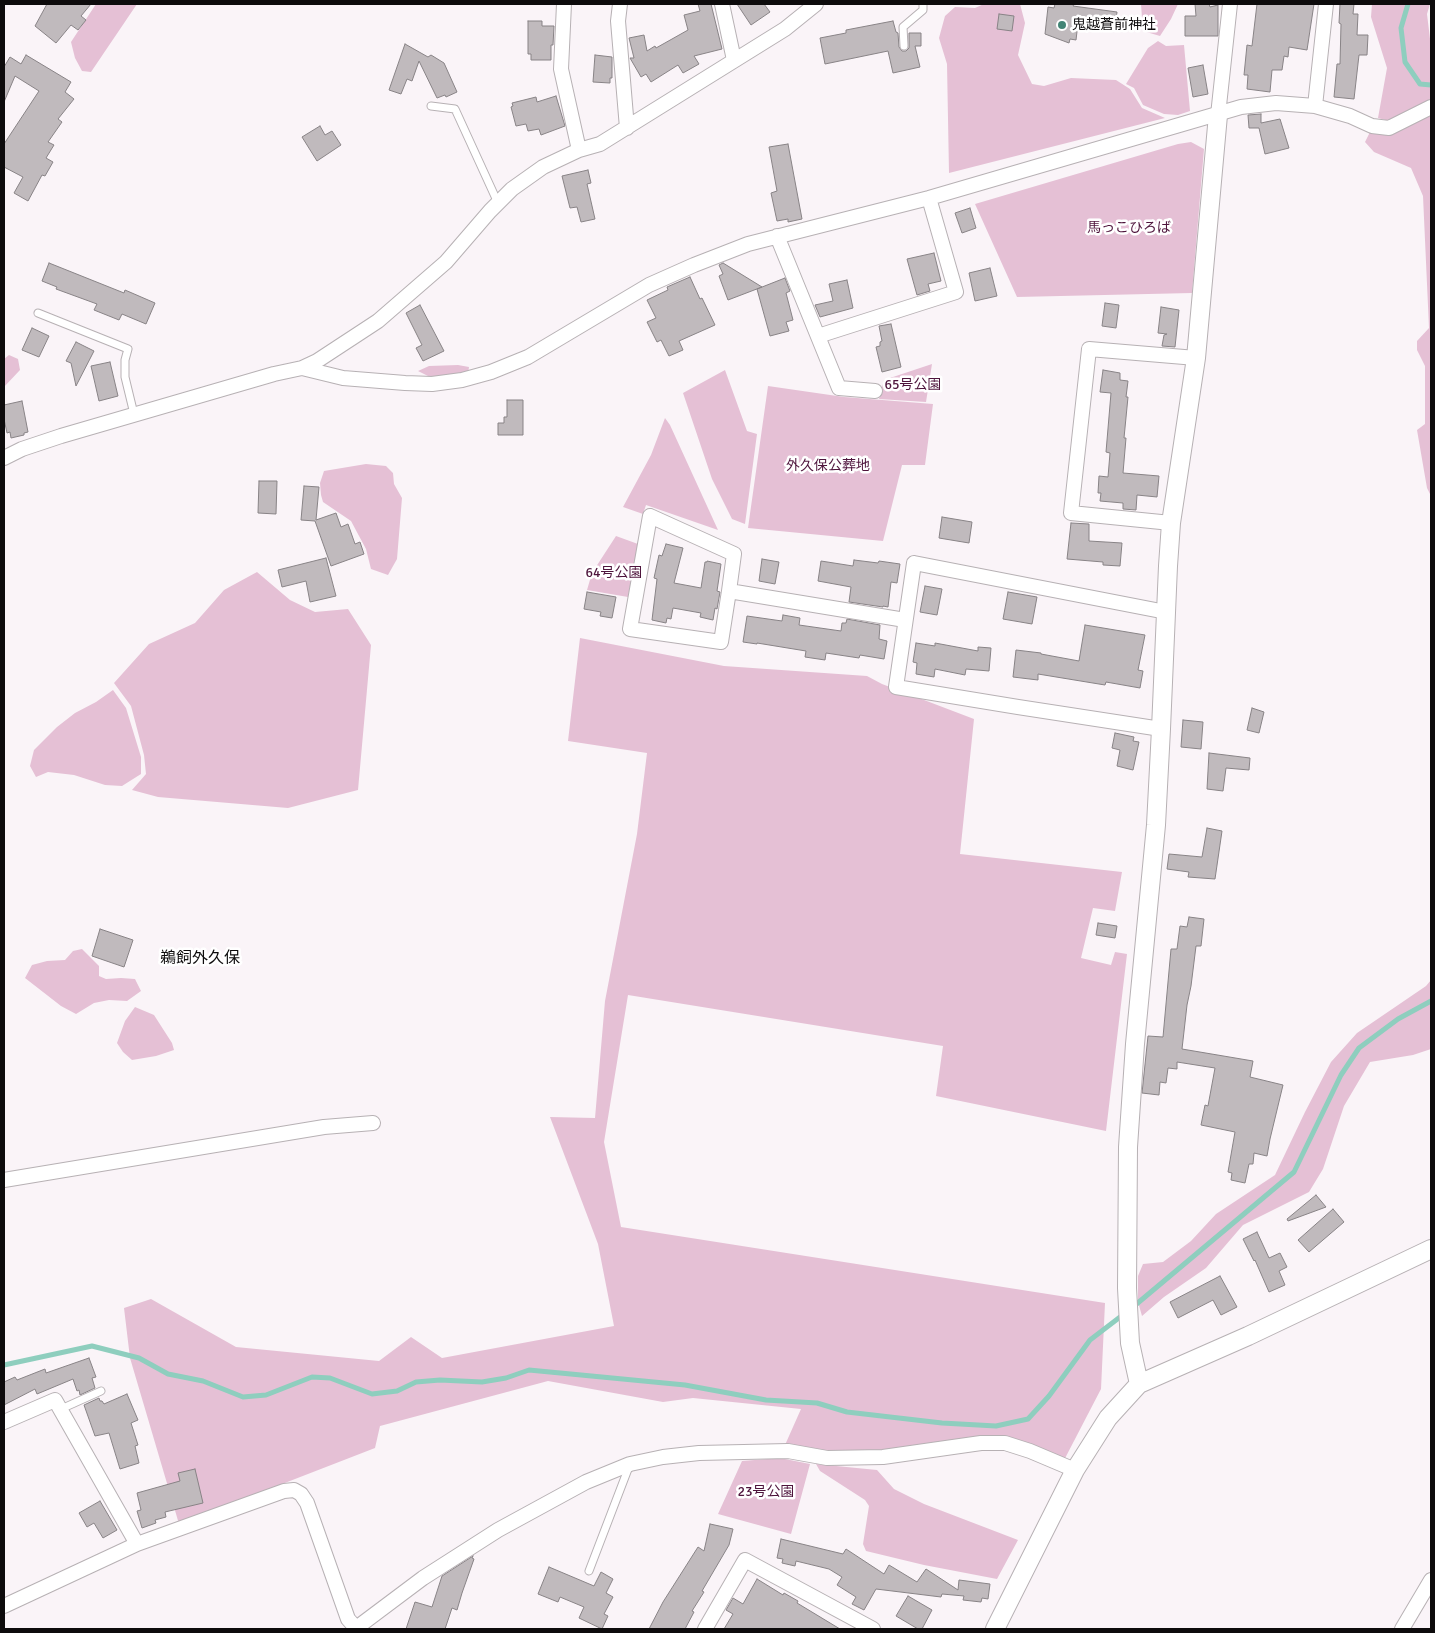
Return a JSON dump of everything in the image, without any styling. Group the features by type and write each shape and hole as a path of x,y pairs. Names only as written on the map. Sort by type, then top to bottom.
{"street":[{"path":"564,4 561,69 579,150"},
{"path":"620,4 618,21 626,128"},
{"path":"722,4 734,60"},
{"path":"4,458 22,449 53,439 274,374 302,368 318,361 378,322 446,262 498,202 542,167 579,150 600,144 785,29 816,4"},
{"path":"1139,1384 1130,1343 1128,1311 1128,1147 1134,1044 1156,825 1171,523 1196,358 1230,4"},
{"path":"1315,106 1326,4"},
{"path":"302,368 334,376 396,382 432,384 462,380 491,372 528,357 649,285 748,244 929,198 1241,107 1276,102 1315,106 1350,116 1372,126 1389,128 1431,107"},
{"path":"818,336 956,292 929,198"},
{"path":"777,236 839,388 875,391"},
{"path":"1171,523 1071,513 1089,349 1196,358"},
{"path":"650,516 734,554 729,591 722,642 630,629 650,516"},
{"path":"1162,728 1028,709 896,687 914,563 1166,612"},
{"path":"729,591 905,620"},
{"path":"4,1180 324,1127 373,1123"},
{"path":"995,1629 1075,1470 1108,1418 1139,1384 1248,1336 1431,1249"},
{"path":"4,1422 56,1400 137,1544"},
{"path":"4,1606 137,1544 284,1491 294,1490 301,1494 307,1503 348,1619 356,1629 423,1578 498,1530 586,1482 630,1464 663,1457 735,1452 788,1451 827,1458 883,1457 989,1443 1005,1443 1030,1451 1075,1470"},
{"path":"705,1629 745,1560 873,1629"},
{"path":"1402,1629 1431,1580"}],"lane":[{"path":"904,46 903,27 923,10 923,4"},
{"path":"431,106 455,109 498,202"},
{"path":"38,313 128,349 125,360 125,377 134,414"},
{"path":"61,1409 101,1391"},
{"path":"589,1571 630,1464"}],"green space":[{"path":"96,4 137,4 91,72 82,71 75,58 71,42"},
{"path":"984,4 1020,4 1025,23 1018,55 1032,84 1044,86 1071,78 1116,80 1130,89 1142,108 1165,118 949,173 947,64 939,38 945,16 955,7 975,8"},
{"path":"1141,4 1178,4 1160,36 1143,31"},
{"path":"1372,4 1430,4 1427,14 1431,47 1431,101 1393,122 1378,118 1387,68 1371,17"},
{"path":"1158,41 1166,46 1184,45 1190,111 1178,115 1164,114 1143,105 1134,88 1126,84 1148,48"},
{"path":"1431,113 1431,496 1427,488 1417,430 1425,424 1425,366 1417,350 1417,341 1429,328 1423,196 1411,168 1374,152 1365,142 1371,130"},
{"name":"馬っこひろば","path":"1191,142 1204,149 1192,293 1017,297 975,204 1178,144"},
{"path":"9,355 18,359 20,370 4,387 4,359"},
{"name":"65号公園","path":"932,364 926,402 879,399 884,380"},
{"path":"458,365 469,367 468,374 455,378 430,377 418,371 429,366"},
{"path":"725,370 747,431 757,434 745,524 732,519 712,479 683,393"},
{"name":"外久保公葬地","path":"768,386 844,397 933,404 925,465 902,465 883,541 748,528"},
{"path":"665,418 670,425 718,530 646,505 643,514 623,507 651,455"},
{"path":"366,464 386,466 393,473 394,484 402,498 397,559 388,575 371,569 366,549 351,521 323,502 321,495 320,483 324,471"},
{"name":"64号公園","path":"616,536 638,544 628,597 587,590 592,573"},
{"path":"257,572 290,600 315,612 348,609 371,645 358,790 288,808 158,797 132,790 146,774 144,755 131,706 114,683 149,644 195,623 224,590"},
{"path":"580,638 724,666 867,676 882,684 974,719 960,854 1122,872 1115,911 1093,908 1081,958 1111,965 1115,952 1127,954 1106,1131 936,1096 943,1046 628,995 604,1142 621,1227 1105,1303 1101,1389 1061,1466 993,1444 862,1459 785,1445 801,1409 693,1398 663,1402 548,1381 380,1426 375,1448 179,1524 130,1358 124,1308 151,1299 236,1347 379,1361 411,1337 442,1358 614,1326 598,1244 550,1117 595,1118 605,1001 637,834 647,753 568,741"},
{"path":"113,690 126,708 141,757 141,774 122,786 105,785 74,775 48,772 36,777 30,766 34,750 57,727 75,713"},
{"path":"82,949 99,966 99,976 106,979 135,979 141,991 127,1001 109,1000 94,1003 76,1014 61,1006 25,978 32,965 47,961 65,960 73,951"},
{"path":"1431,980 1431,1049 1413,1055 1370,1062 1344,1106 1323,1169 1309,1192 1243,1225 1206,1268 1164,1297 1142,1316 1138,1302 1138,1276 1143,1264 1163,1262 1191,1241 1216,1214 1275,1175 1331,1062 1357,1033 1426,986"},
{"path":"135,1007 154,1015 172,1043 174,1050 156,1056 132,1060 123,1052 117,1043 125,1021"},
{"name":"23号公園","path":"780,1458 810,1464 791,1534 718,1514 742,1461"},
{"path":"816,1464 877,1470 894,1489 924,1504 1018,1540 997,1579 924,1565 866,1551 863,1544 869,1506 865,1500 820,1471"}],"building":[{"path":"47,4 91,4 81,16 86,20 78,30 71,25 56,43 35,26"},
{"path":"698,4 711,4 722,49 694,56 699,64 683,73 678,65 651,82 646,74 641,77 630,58 634,58 629,38 644,35 647,51 655,46 656,48 688,30 684,15 700,11"},
{"path":"737,4 764,4 770,12 751,25"},
{"name":"鬼越蒼前神社","path":"1055,4 1074,4 1073,6 1117,12 1115,28 1078,23 1076,40 1070,39 1069,43 1045,34 1048,7 1054,8"},
{"path":"1195,4 1209,4 1210,7 1218,5 1218,36 1185,36 1185,16 1196,16"},
{"path":"1257,4 1314,4 1307,50 1289,47 1288,57 1284,56 1282,70 1272,70 1270,92 1247,89 1248,75 1244,75 1247,45 1252,46"},
{"path":"1340,4 1354,4 1353,14 1358,14 1357,35 1368,35 1367,55 1359,55 1354,99 1334,97 1337,64 1340,64"},
{"path":"999,14 1014,16 1012,31 997,29"},
{"path":"528,21 542,21 542,26 554,26 551,60 531,60 531,54 528,54"},
{"path":"893,21 898,33 899,47 902,51 906,51 909,48 909,33 921,33 921,46 915,46 920,67 893,73 888,51 825,64 820,38 846,33 846,30"},
{"path":"405,44 428,57 431,55 444,63 457,92 446,97 445,95 437,98 419,61 412,81 407,79 401,94 389,90"},
{"path":"26,55 71,82 65,92 74,99 58,119 62,122 48,142 54,145 46,158 53,162 45,176 42,175 28,201 14,193 23,177 4,167 4,144 39,91 15,76 4,102 4,67 10,57 21,64"},
{"path":"595,55 612,57 612,78 610,78 610,83 593,82"},
{"path":"1203,65 1208,94 1193,97 1188,68"},
{"path":"556,96 565,126 541,135 539,129 528,131 526,124 516,126 511,107 513,106 512,103 536,97 537,102"},
{"path":"1261,114 1261,123 1280,119 1289,148 1265,154 1259,128 1249,128 1248,115"},
{"path":"320,126 325,135 332,131 341,145 317,161 302,137"},
{"path":"788,144 802,219 788,222 788,219 777,221 771,193 777,191 769,147"},
{"path":"588,170 591,183 587,184 595,219 581,222 577,207 570,208 562,176"},
{"path":"970,208 976,228 962,233 955,213"},
{"path":"934,253 941,281 928,284 930,291 917,295 907,259"},
{"path":"49,263 124,293 125,290 155,303 146,324 122,314 119,320 94,310 97,304 56,289 57,287 42,281"},
{"path":"723,263 762,287 728,300 719,276 723,274 719,265"},
{"path":"990,268 997,296 975,301 969,273"},
{"path":"690,277 715,325 679,341 683,350 669,356 661,340 657,342 647,322 656,318 647,300 668,290 667,287"},
{"path":"785,278 790,291 786,293 793,320 786,322 789,331 770,336 757,289"},
{"path":"847,280 853,308 820,317 815,305 833,301 829,284"},
{"path":"1105,303 1119,305 1116,328 1102,326"},
{"path":"420,305 444,351 423,361 416,348 422,345 406,313"},
{"path":"1161,307 1179,310 1175,347 1162,346 1164,335 1167,334 1158,333"},
{"path":"891,324 901,367 882,372 876,347 880,346 882,341 879,326"},
{"path":"32,328 49,336 39,357 22,350"},
{"path":"76,342 94,351 76,386 71,363 66,361"},
{"path":"110,362 118,396 99,401 91,366"},
{"path":"1103,370 1120,373 1120,380 1128,381 1123,473 1159,476 1157,497 1137,495 1136,510 1123,509 1123,503 1100,501 1101,493 1098,493 1099,476 1108,477 1110,453 1106,452 1111,393 1100,392"},
{"path":"507,400 523,400 523,435 498,435 498,423 504,423 504,417 507,417"},
{"path":"22,401 28,432 11,438 10,432 7,433 4,419 4,405"},
{"path":"259,481 277,481 276,514 258,513"},
{"path":"304,486 319,487 316,520 336,513 341,527 348,524 355,544 360,542 364,554 331,566 315,521 301,520"},
{"path":"942,517 972,522 969,543 939,538"},
{"path":"1071,523 1089,524 1089,541 1122,543 1120,566 1103,565 1103,562 1067,559"},
{"path":"666,544 683,548 674,583 701,588 705,562 721,564 717,591 720,592 713,620 700,617 701,613 673,608 671,619 667,618 666,623 652,620 657,579 654,578 659,555 662,556"},
{"path":"326,558 336,596 310,602 306,581 282,587 278,570"},
{"path":"762,559 779,562 775,584 759,581"},
{"path":"854,560 900,564 897,583 891,582 888,607 849,602 851,587 818,581 821,561 853,566"},
{"path":"925,586 942,589 937,615 920,612"},
{"path":"587,592 616,597 612,618 600,616 601,612 584,609"},
{"path":"1008,592 1037,597 1032,624 1003,619"},
{"path":"783,615 800,618 799,625 841,631 842,623 846,623 847,619 880,625 879,639 887,641 884,659 860,655 859,658 826,653 825,660 805,657 806,651 743,642 747,616 782,621"},
{"path":"1085,625 1145,635 1138,670 1143,671 1140,688 1106,682 1105,685 1038,674 1038,680 1013,677 1016,650 1079,661"},
{"path":"916,643 935,646 935,643 978,651 978,647 991,648 989,671 966,669 965,675 935,669 934,677 916,674 917,663 913,662"},
{"path":"1252,708 1264,712 1259,733 1247,730"},
{"path":"1183,720 1203,722 1201,749 1181,747"},
{"path":"1115,733 1134,737 1133,741 1139,742 1133,770 1117,766 1120,750 1112,748"},
{"path":"1209,753 1250,758 1249,770 1226,768 1223,791 1207,789"},
{"path":"1207,828 1222,831 1215,879 1188,877 1189,872 1167,869 1169,854 1202,857"},
{"path":"1189,917 1204,919 1201,946 1196,946 1182,1049 1253,1061 1250,1077 1283,1085 1267,1156 1254,1153 1253,1164 1249,1164 1245,1183 1231,1180 1232,1173 1228,1172 1235,1132 1201,1125 1205,1105 1208,1106 1215,1068 1177,1062 1177,1069 1168,1068 1166,1083 1160,1082 1159,1095 1142,1093 1148,1036 1163,1037 1171,949 1177,949 1180,926 1187,927"},
{"path":"1098,923 1117,926 1115,938 1096,935"},
{"path":"100,929 133,940 124,967 92,956"},
{"path":"1316,1195 1326,1207 1288,1221 1287,1219"},
{"path":"1333,1209 1344,1222 1309,1252 1298,1240"},
{"path":"1257,1232 1269,1258 1280,1253 1287,1267 1279,1271 1285,1285 1269,1292 1255,1260 1243,1239"},
{"path":"1220,1276 1237,1307 1221,1315 1213,1300 1178,1318 1170,1302"},
{"path":"89,1358 96,1377 92,1378 95,1388 80,1395 73,1379 37,1394 35,1389 4,1405 4,1382 15,1377 17,1380 45,1369 46,1373"},
{"path":"127,1394 138,1420 131,1423 138,1445 135,1446 139,1463 120,1469 109,1433 95,1436 84,1405 99,1398 104,1404"},
{"path":"195,1469 203,1503 165,1512 166,1517 155,1520 156,1523 142,1528 137,1511 141,1510 137,1493 180,1481 178,1473"},
{"path":"100,1501 117,1530 103,1538 94,1523 87,1527 79,1513"},
{"path":"710,1524 733,1529 729,1545 702,1591 704,1592 692,1611 694,1612 685,1629 649,1629 663,1602 698,1547 704,1551"},
{"path":"781,1539 843,1554 846,1549 884,1574 889,1565 917,1582 926,1569 958,1590 959,1580 990,1584 988,1599 982,1598 981,1602 963,1600 964,1596 942,1594 941,1597 876,1589 864,1610 852,1604 856,1597 837,1585 842,1577 829,1569 796,1561 795,1566 782,1563 783,1559 777,1558"},
{"path":"473,1556 472,1558 474,1559 457,1610 452,1608 445,1629 406,1629 415,1602 432,1607 442,1576"},
{"path":"549,1567 594,1586 601,1572 613,1579 606,1593 613,1597 604,1614 608,1616 602,1629 579,1618 584,1607 560,1597 558,1602 538,1594"},
{"path":"757,1579 783,1595 784,1593 798,1601 797,1603 840,1629 724,1629 733,1614 726,1610 733,1598 743,1604"},
{"path":"908,1596 932,1610 922,1629 918,1629 896,1616"}],"waterway":[{"path":"1408,4 1401,28 1405,62 1420,84 1431,85"},
{"path":"1133,1307 1294,1172 1341,1075 1359,1048 1398,1019 1431,1001"},
{"path":"4,1365 92,1346 139,1358 168,1374 203,1381 243,1397 266,1395 312,1377 330,1378 372,1394 397,1391 416,1382 440,1380 482,1382 506,1378 529,1370 685,1385 766,1400 817,1403 847,1412 942,1423 996,1426 1028,1419 1049,1396 1090,1340 1124,1314"}],"place":[{"name":"鬼越蒼前神社","path":"1062,25"}],"district":[{"name":"鵜飼外久保","path":"200,959"}]}
